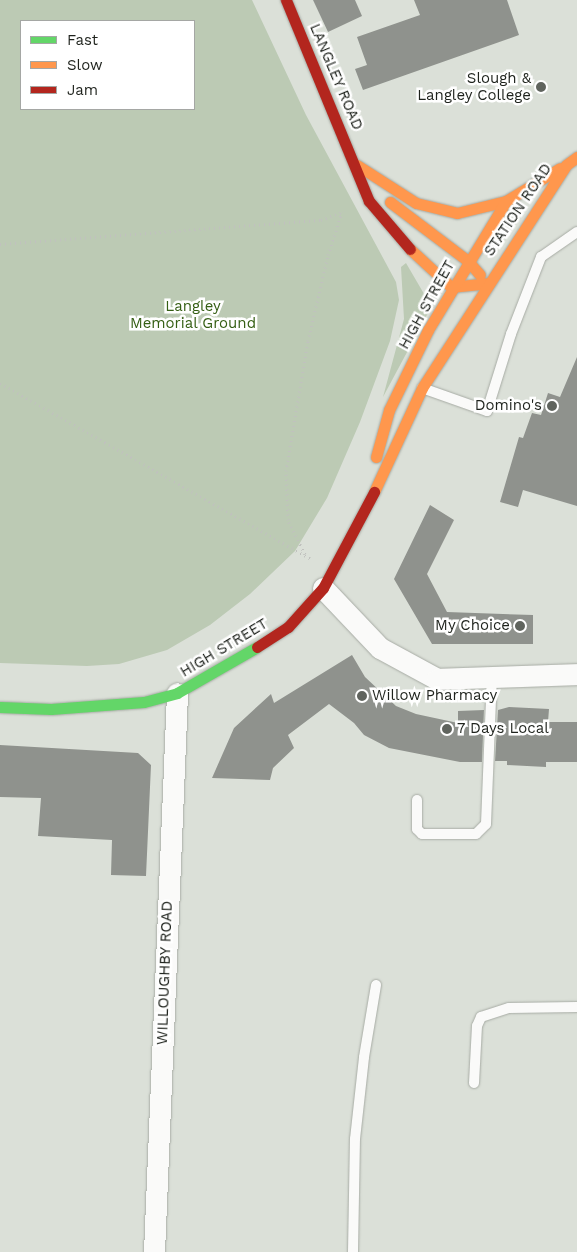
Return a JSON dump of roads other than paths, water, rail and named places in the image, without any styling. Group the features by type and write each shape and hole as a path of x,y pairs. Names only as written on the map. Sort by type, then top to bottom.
{"main road":[{"name":"LANGLEY ROAD","path":"286,0 358,165 369,201 418,258 451,287"},
{"name":"STATION ROAD","path":"487,283 566,164 577,157"},
{"path":"358,165 392,191 442,212 472,211 506,201 566,164"},
{"name":"LANGLEY ROAD","path":"358,165 380,194 468,261 487,283"},
{"name":"STATION ROAD","path":"468,261 506,201"},
{"name":"HIGH STREET","path":"355,533 389,410 451,287 468,261"},
{"path":"451,287 487,283"},
{"name":"HIGH STREET","path":"0,707 51,709 134,702 177,693 228,666 288,627 328,580 355,533 422,388 487,283"}],"street":[{"path":"328,580 380,648 437,679 577,674"},
{"name":"WILLOUGHBY ROAD","path":"154,1252 177,693"}],"lane":[{"path":"422,388 487,411 510,334 541,257 577,232"},
{"path":"417,800 417,829 422,834 476,834 486,824 492,677"},
{"path":"353,1252 355,1139 364,1057 376,985"},
{"path":"474,1083 477,1026 482,1017 509,1008 577,1008"}],"place":[{"name":"Slough & Langley College","path":"541,87"},
{"name":"Domino's","path":"552,406"},
{"name":"My Choice","path":"520,626"},
{"name":"Willow Pharmacy","path":"362,696"},
{"name":"7 Days Local","path":"447,729"}],"park label":[{"name":"Langley Memorial Ground","path":"193,314"}]}
